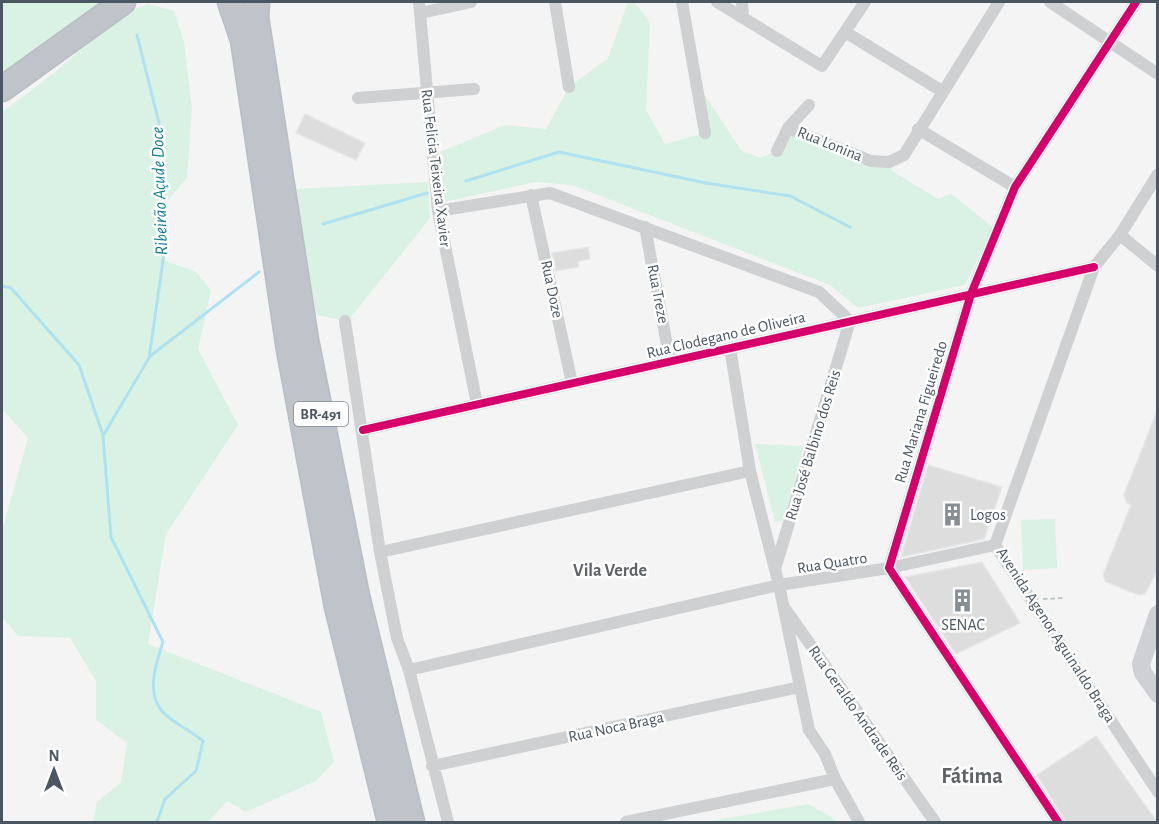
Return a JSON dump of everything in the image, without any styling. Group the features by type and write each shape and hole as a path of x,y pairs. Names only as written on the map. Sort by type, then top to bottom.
{"highway":[{"name":"BR-491","path":"230,2 243,40 289,350 337,607 390,822"},
{"name":"BR-491","path":"257,2 256,17 306,340 357,596 412,822"},
{"path":"2,89 47,58 116,4"}],"main road":[{"path":"1155,688 1141,664 1151,645 1158,614"}],"street":[{"path":"420,7 471,2"},
{"path":"555,2 569,87"},
{"path":"682,2 705,133"},
{"path":"717,2 822,66 865,2"},
{"path":"742,2 743,18"},
{"path":"999,2 918,129 1015,187"},
{"path":"1050,2 1158,74"},
{"name":"Rua Mariana Figueiredo","path":"889,568 971,294 1015,187 1136,2"},
{"name":"Rua Felicia Teixeira Xavier","path":"420,7 438,211 477,404"},
{"path":"845,32 942,91"},
{"path":"358,98 474,89"},
{"path":"777,151 788,128 809,105"},
{"name":"Rua Lonina","path":"788,128 871,161 889,162 904,155 918,129"},
{"name":"Avenida Agenor Aguinaldo Braga","path":"1158,174 1120,235 1094,267 995,545 1158,792"},
{"path":"438,211 550,193 819,292 850,321"},
{"name":"Rua Doze","path":"531,195 572,383"},
{"name":"Rua Treze","path":"645,227 670,361"},
{"path":"1120,235 1158,266"},
{"name":"Rua Clodegano de Oliveira","path":"363,430 1094,267"},
{"path":"345,321 380,552 397,638 409,670 448,822"},
{"name":"Rua José Balbino dos Reis","path":"775,569 850,321"},
{"path":"730,348 750,471 779,585 809,730 825,754 835,779 859,822"},
{"path":"380,552 750,471"},
{"name":"Rua Quatro","path":"409,670 779,585 889,568 995,545"},
{"path":"889,568 1058,822"},
{"name":"Rua Geraldo Andrade Reis","path":"782,604 935,822"},
{"name":"Rua Noca Braga","path":"432,766 800,687"},
{"path":"626,822 835,779"}],"path":[{"path":"1031,599 1064,598"}],"green space":[{"path":"2,2 101,2 59,35 2,73"},
{"path":"628,2 634,2 650,22 646,110 665,144 705,133 704,94 741,150 760,158 777,151 788,128 889,162 892,171 938,199 951,194 993,227 965,285 858,308 830,285 572,185 535,182 444,202 440,152 505,125 546,129 569,87 608,58"},
{"path":"148,4 174,11 184,42 192,109 187,178 162,207 163,260 195,271 211,290 198,349 238,425 166,534 148,644 321,712 334,762 316,781 246,812 227,801 208,822 93,822 97,802 121,782 127,743 96,720 96,681 70,638 18,636 2,617 2,531 28,438 2,409 2,112 54,73 121,15"},
{"path":"428,182 430,218 352,316 345,321 308,313 294,189"},
{"path":"755,444 804,446 783,521 775,522"},
{"path":"1055,519 1057,568 1023,570 1021,520"},
{"path":"808,804 836,822 706,822"}],"building":[{"path":"305,114 365,143 356,160 296,133"},
{"path":"588,247 590,259 578,261 579,267 556,271 552,253"},
{"path":"1157,411 1158,569 1145,594 1139,595 1106,582 1103,575 1131,505 1127,503 1124,495"},
{"name":"Logos","path":"928,465 1002,487 984,539 901,557"},
{"name":"SENAC","path":"982,562 1020,623 956,654 905,577"},
{"path":"1096,736 1157,822 1066,822 1037,775"}],"waterway":[{"name":"Ribeirão Açude Doce","path":"137,35 159,123 164,254 149,358 103,436 111,537 163,642 155,672 156,701 168,717 203,741 196,771 165,799 157,822"},
{"path":"466,181 559,152 706,183 790,196 850,227"},
{"path":"323,224 427,193"},
{"path":"149,357 259,272"},
{"path":"2,286 11,288 79,365 103,435"}],"cycle path":[{"path":"1058,822 889,568 971,294 1015,187 1136,2"},
{"path":"363,430 1094,267"}],"place":[{"name":"Logos","path":"952,515"},
{"name":"SENAC","path":"963,600"}],"district":[{"name":"Vila Verde","path":"610,571"},
{"name":"Fátima","path":"972,776"}]}
